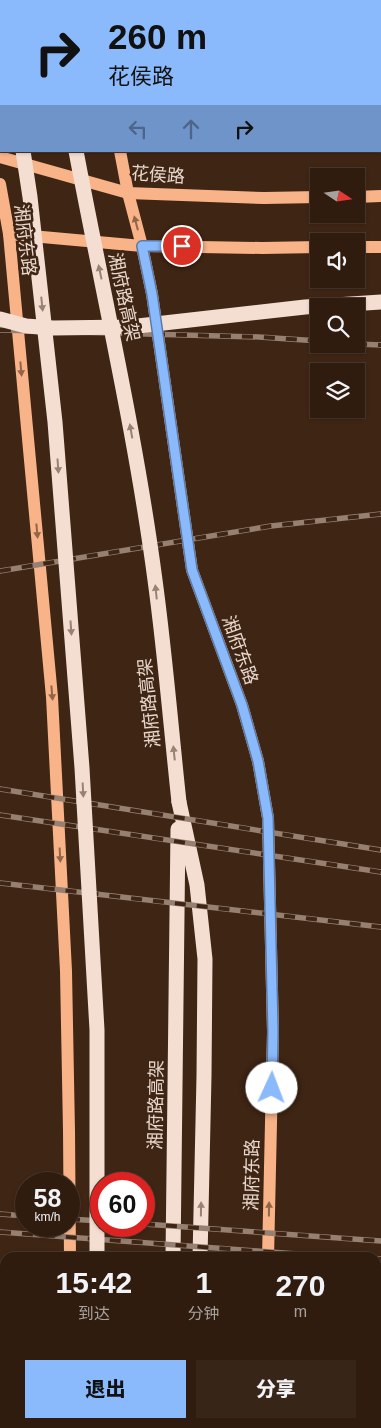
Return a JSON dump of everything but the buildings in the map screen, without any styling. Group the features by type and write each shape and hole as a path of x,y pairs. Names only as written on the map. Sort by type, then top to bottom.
{"highway":[{"path":"23,152 30,197 55,422 82,768 97,1030 97,1252"},
{"name":"湘府路高架","path":"76,152 117,353 155,579 179,802 173,1252"},
{"path":"0,319 26,326 129,327 305,307 381,302"},
{"path":"179,802 197,885 205,959 200,1252"}],"main road":[{"name":"湘府东路","path":"120,152 152,294 192,570 242,705 258,761 268,818 273,1032 268,1252"},
{"name":"花侯路","path":"0,157 128,192 264,198 310,197"},
{"name":"湘府东路","path":"0,184 9,234 52,697 66,971 70,1252"},
{"path":"365,196 381,196"},
{"path":"9,234 142,246 310,247"},
{"path":"365,247 381,247"}],"railway":[{"path":"0,330 259,337 310,340"},
{"path":"365,344 381,345"},
{"path":"0,571 271,526 381,514"},
{"path":"0,789 381,850"},
{"path":"0,815 381,872"},
{"path":"0,883 381,927"},
{"path":"0,1214 15,1215"},
{"path":"80,1220 90,1220"},
{"path":"155,1225 381,1241"},
{"path":"0,1232 270,1252"}],"route":[{"path":"182,246 142,246 152,294 192,570 242,705 258,761 268,818 273,1032 272,1088"}]}
